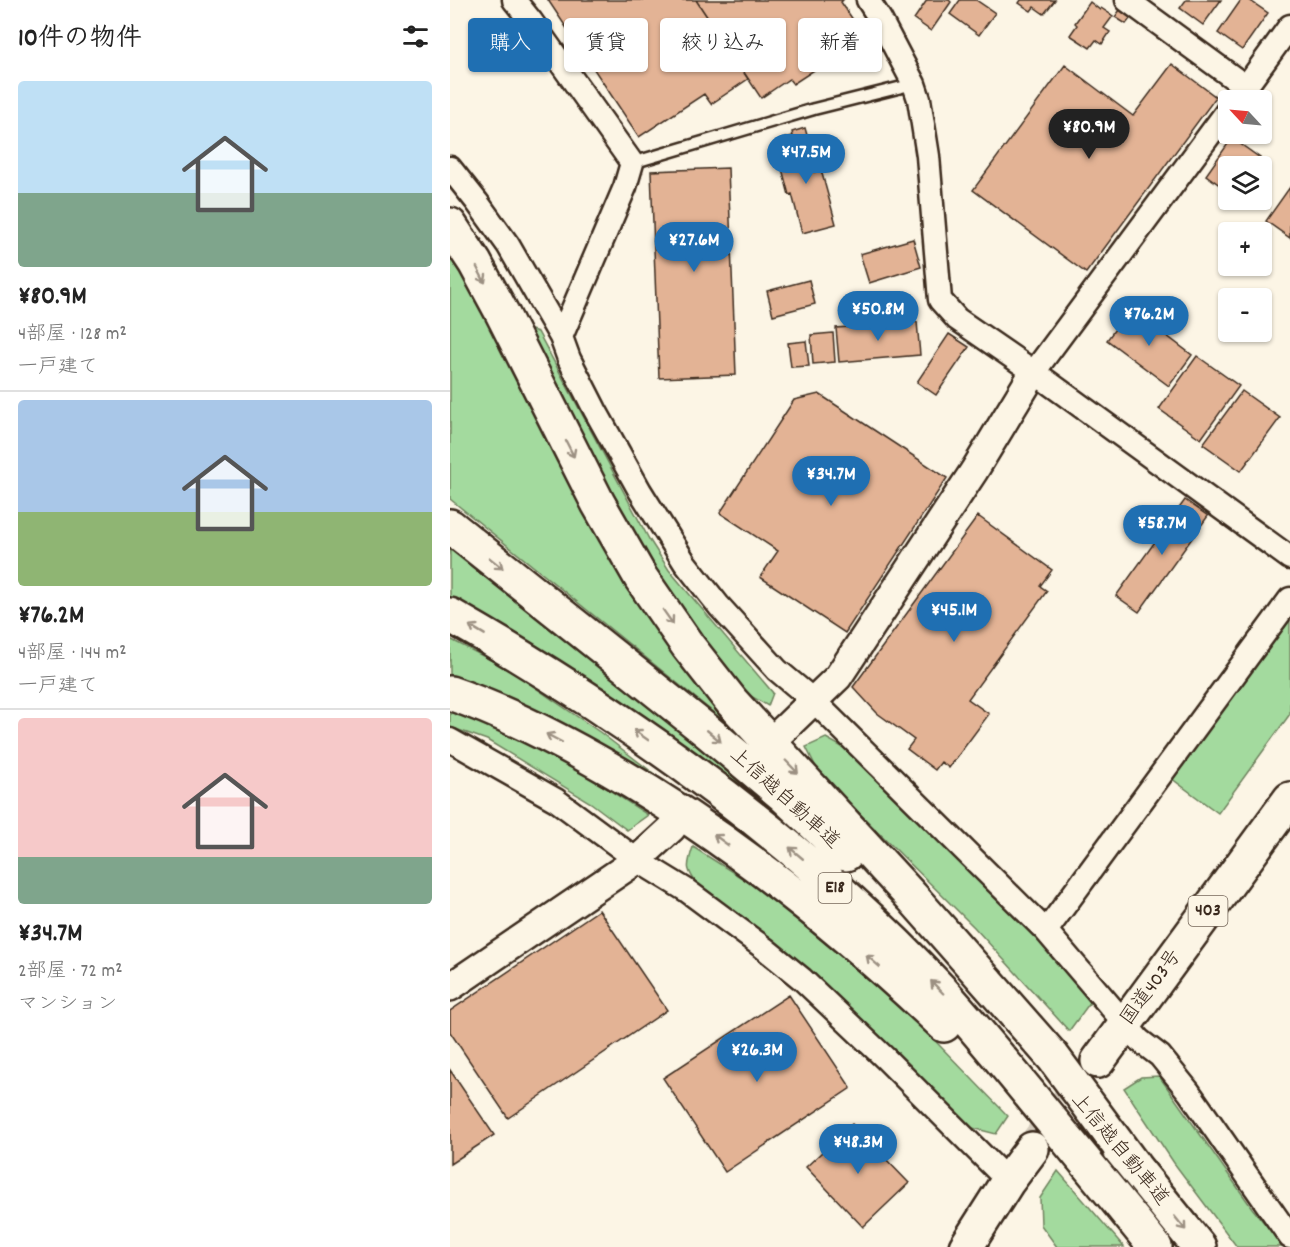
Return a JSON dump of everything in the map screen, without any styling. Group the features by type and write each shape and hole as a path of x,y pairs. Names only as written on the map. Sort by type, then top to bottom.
{"highway":[{"path":"450,225 475,263 501,311 598,503 641,578 688,646 732,702 912,897 1053,1058 1134,1166"},
{"name":"上信越自動車道","path":"450,526 708,732 782,794 847,854 936,943 1013,1025 1134,1166 1199,1247"},
{"name":"上信越自動車道","path":"450,615 549,673 688,768 757,821 826,879 939,989 1007,1067 1153,1244"},
{"path":"450,693 528,724 646,789 775,879 842,932 979,1058 1153,1244"},
{"name":"国道403号","path":"1098,1061 1290,799"},
{"path":"966,1247 1008,1181 1032,1149"}],"street":[{"path":"514,0 632,163 625,187 561,337"},
{"path":"868,0 914,84 919,99 928,156 940,300 957,319 1034,372 1290,558"},
{"path":"1127,0 1236,90"},
{"path":"1244,90 1290,26"},
{"path":"783,730 838,677 974,471 1034,372 1218,124"},
{"path":"450,168 508,245 561,337 569,359 595,410 685,563 719,606 777,670 814,701 1047,931 1125,1024 1160,1056 1189,1092 1290,1237"},
{"path":"1047,931 1290,599"},
{"path":"450,740 556,800 637,860 686,890 764,948 802,979 885,1058 1008,1181"},
{"path":"450,987 637,860 672,828"}],"lane":[{"path":"632,163 814,109 914,84"}],"green space":[{"path":"450,252 463,270 524,395 580,501 740,734 450,499"},
{"path":"528,329 538,332 649,539 669,570 773,693 768,706 742,691 704,642 641,550 581,439"},
{"path":"450,548 700,742 756,794 450,600"},
{"path":"1290,614 1290,714 1218,813 1171,778"},
{"path":"450,639 508,669 601,733 653,773 651,777 537,713 486,688 450,675"},
{"path":"450,707 522,738 591,778 648,815 627,830 591,803 487,740 450,727"},
{"path":"826,738 853,753 1003,897 1094,997 1069,1031 974,927 829,783 816,767 806,747"},
{"path":"693,847 764,892 908,1013 1008,1116 996,1134 965,1126 699,887 688,868"},
{"path":"1159,1076 1252,1208 1284,1247 1237,1247 1174,1163 1124,1088 1141,1077"},
{"path":"1058,1171 1124,1247 1057,1247 1041,1225 1040,1198"}],"building":[{"path":"548,0 696,0 708,18 660,18 660,72 743,72 748,79 711,104 704,94 639,137 596,72 648,72 648,18 564,18 564,24"},
{"path":"696,0 843,0 841,2 852,18 798,18 798,72 811,72 793,84 789,79 761,98 744,72 786,72 786,18 708,18"},
{"path":"927,0 949,0 951,2 931,31 914,19"},
{"path":"960,0 976,0 995,13 979,35 950,14"},
{"path":"1021,0 1055,0 1044,14 1034,7 1031,11 1019,3"},
{"path":"1186,0 1221,0 1203,25 1180,8"},
{"path":"1241,0 1249,0 1268,13 1242,50 1218,33"},
{"path":"1090,2 1113,16 1104,28 1110,32 1102,44 1096,40 1090,48 1070,35 1077,25 1075,23"},
{"path":"1122,7 1133,15 1126,24 1115,17"},
{"path":"1172,64 1216,97 1086,273 973,190 1065,65 1133,116"},
{"path":"805,128 814,172 821,170 836,224 802,233 792,194 789,195 780,161 791,158 785,138 793,136 792,132"},
{"path":"1228,144 1240,144 1257,156 1219,156"},
{"path":"1218,158 1218,184 1206,175"},
{"path":"728,168 736,375 659,378 651,171"},
{"path":"1290,187 1290,238 1272,225 1272,222 1266,221"},
{"path":"913,239 921,267 869,283 860,254"},
{"path":"809,280 815,304 773,315 767,291"},
{"path":"1130,308 1192,355 1169,386 1107,340"},
{"path":"917,322 920,355 839,362 836,328"},
{"path":"833,333 835,362 813,364 811,335"},
{"path":"949,334 969,347 936,395 917,382"},
{"path":"806,341 809,366 791,367 788,343"},
{"path":"1197,356 1239,386 1201,439 1159,409"},
{"path":"1242,391 1280,418 1241,471 1203,444"},
{"path":"819,394 947,478 845,633 760,577 778,551 720,513 794,400"},
{"path":"1185,500 1208,516 1139,612 1116,596"},
{"path":"978,516 1052,570 1040,586 1047,591 968,699 989,714 949,768 941,762 935,770 907,749 914,740 877,713 853,687"},
{"path":"599,910 667,1010 508,1118 450,1032 450,1011"},
{"path":"789,995 851,1088 725,1172 663,1078"},
{"path":"450,1070 494,1135 450,1164"},
{"path":"852,1124 909,1183 863,1227 806,1167"}],"tunnel":[{"path":"672,828 761,750"},
{"path":"1036,1143 1098,1061"}]}
